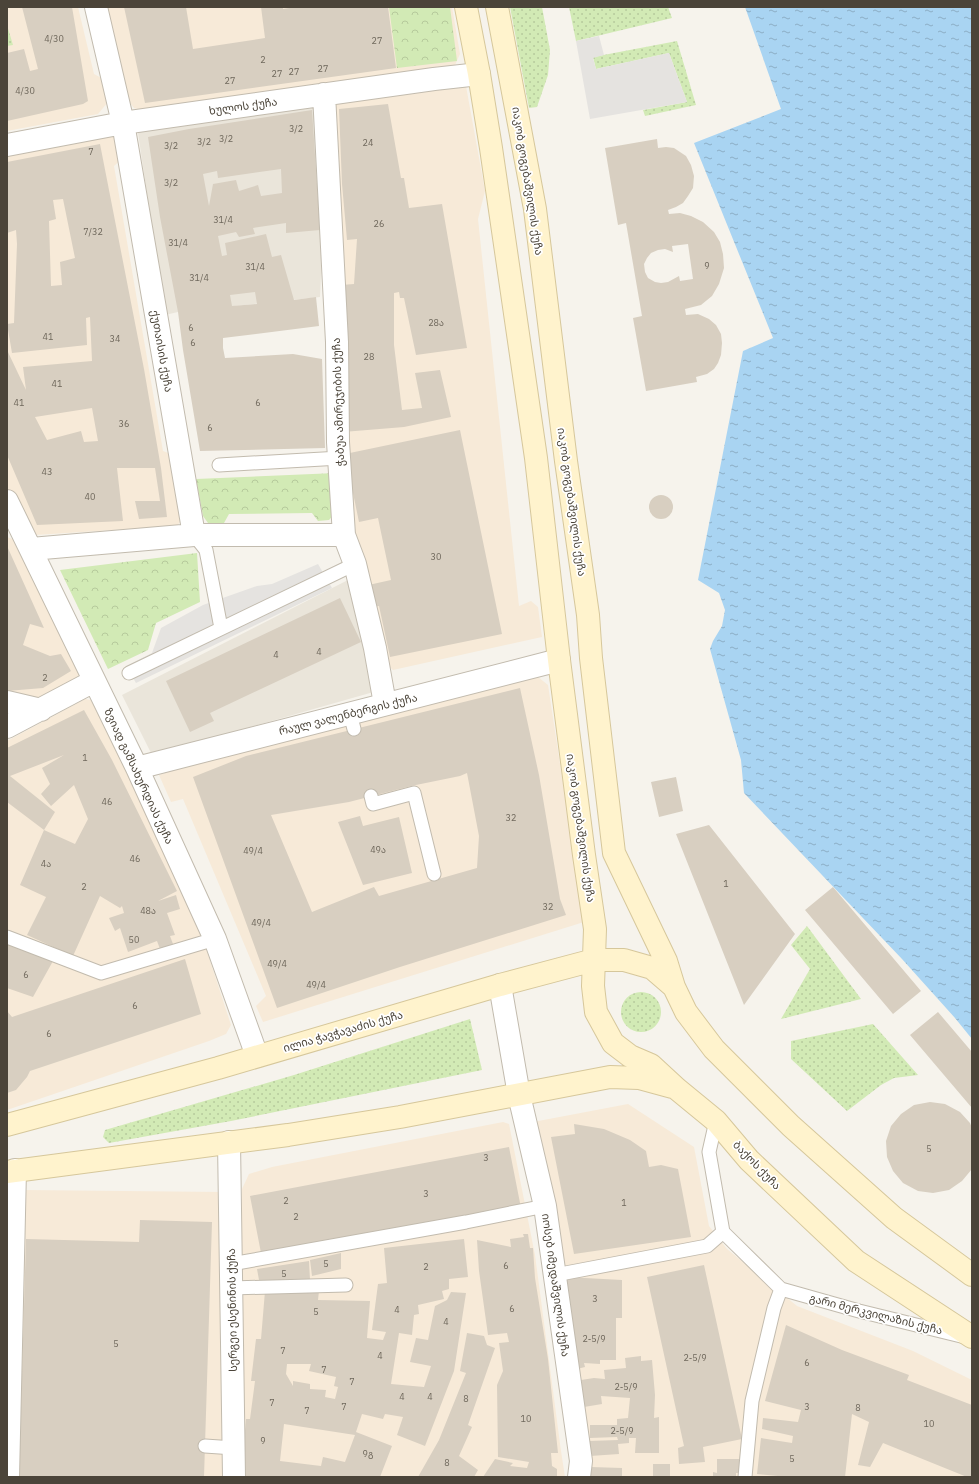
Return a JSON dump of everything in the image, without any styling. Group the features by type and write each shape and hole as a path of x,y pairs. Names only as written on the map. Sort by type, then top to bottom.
{"main road":[{"name":"იაკობ გოგებაშვილის ქუჩა","path":"466,7 493,156 535,451 559,660 595,929 594,960"},
{"name":"იაკობ გოგებაშვილის ქუჩა","path":"497,7 535,209 566,461 588,615 591,666 614,854 666,961 674,987"},
{"name":"ილია ჭავჭავაძის ქუჩა","path":"7,1125 257,1056 500,985 594,960 624,960 652,968 674,987"},
{"name":"ბაქოს ქუჩა","path":"594,960 593,986 596,1012 613,1043 630,1056 651,1065 676,1089 716,1121 749,1160 856,1261 972,1338"},
{"path":"674,987 686,1012 714,1049 791,1126 894,1218 972,1275"},
{"path":"11,1171 288,1135 519,1095 610,1077 639,1078 676,1089"}],"street":[{"name":"ქუთაისის ქუჩა","path":"96,7 123,123 194,535"},
{"name":"ხულოს ქუჩა","path":"7,145 123,123 324,94 479,74"},
{"name":"ჭაბუა ამირეჯიბის ქუჩა","path":"324,94 344,535 380,640 385,704"},
{"name":"ზვიად გამსახურდიას ქუჩა","path":"7,501 20,537 137,768 215,939 257,1056"},
{"path":"20,537 344,535"},
{"name":"რაულ ვალენბერგის ქუჩა","path":"137,768 352,721 385,704 559,660"},
{"path":"7,728 94,681"},
{"path":"7,702 40,710"},
{"name":"იოსებ იმედაშვილის ქუჩა","path":"500,985 519,1095 545,1206 581,1461 579,1477"},
{"name":"სერგეი ესენინის ქუჩა","path":"229,1142 234,1477"},
{"path":"8,1477 11,1171"}],"lane":[{"path":"219,465 340,458"},
{"path":"194,535 206,550 221,628"},
{"path":"130,672 355,564"},
{"path":"371,796 373,804 414,793 434,874"},
{"path":"7,937 101,973 215,939"},
{"path":"555,1275 707,1246 723,1232 709,1152 716,1121"},
{"path":"231,1264 466,1222 545,1206"},
{"name":"გარი მერკვილაზის ქუჩა","path":"723,1232 781,1289 859,1311 972,1338"},
{"path":"231,1288 346,1284"},
{"path":"745,1477 752,1401 774,1308 781,1289"},
{"path":"205,1446 234,1448"}],"shaded area":[{"path":"7,7 78,7 94,74 107,81 108,102 98,114 7,131"},
{"path":"107,7 452,7 460,54 455,65 433,70 141,110 134,108 126,98"},
{"path":"599,36 604,55 593,58 596,69 669,53 687,102 590,119 576,41"},
{"path":"466,86 485,191 478,219 519,606 531,601 538,607 542,637 393,670 379,658 354,550 344,476 335,103"},
{"path":"315,104 323,230 320,297 178,312 165,315 138,133 144,129"},
{"path":"109,133 119,142 123,158 114,166 163,451 173,455 183,518 177,526 35,535 25,528 7,488 7,154"},
{"path":"7,537 15,540 79,675 76,681 7,718"},
{"path":"318,564 332,588 136,683 126,666 152,653 161,628 203,605 257,586 272,584"},
{"path":"348,580 368,651 377,691 152,755 122,695"},
{"path":"538,677 548,685 584,922 263,1022 256,1006 266,996 183,799 171,802 159,775 259,742"},
{"path":"85,699 91,700 163,845 204,942 231,1025 226,1034 209,1041 7,1110 7,741"},
{"path":"628,1104 694,1147 709,1226 727,1249 797,1306 913,1351 972,1380 972,1477 585,1477 533,1122"},
{"path":"503,1122 509,1124 535,1255 565,1477 239,1477 242,1189 249,1174 272,1167"},
{"path":"23,1190 223,1192 222,1477 12,1477"}],"green space":[{"path":"389,7 450,7 457,61 397,68"},
{"path":"510,7 542,7 550,50 548,75 537,107 529,108"},
{"path":"569,7 668,7 672,18 576,41"},
{"path":"7,25 13,45 7,46"},
{"path":"677,41 696,105 645,116 643,110 687,102 669,53 596,69 593,57"},
{"path":"336,473 338,510 329,520 318,521 312,513 229,514 224,523 208,523 203,516 196,479"},
{"path":"197,553 200,602 156,623 148,650 108,669 60,570"},
{"path":"807,926 861,999 781,1019 810,969 791,945"},
{"path":"645,992 652,995 658,1001 661,1012 660,1020 652,1029 645,1032 637,1032 630,1029 622,1020 621,1008 624,1001 633,993"},
{"path":"470,1019 482,1070 231,1121 109,1143 103,1137 105,1130 294,1075"},
{"path":"873,1024 918,1075 894,1078 881,1085 847,1111 791,1059 791,1041"}],"water":[{"path":"745,7 972,7 972,1039 902,959 744,793 741,760 710,649 722,626 725,610 719,593 698,580 743,351 773,338 694,143 781,109"}],"building":[{"path":"22,7 72,7 88,101 83,104 7,121 7,53 24,49 30,71 38,69"},
{"path":"124,7 186,7 193,49 265,38 261,7 283,7 283,9 295,7 388,7 396,68 145,103"},
{"path":"388,104 401,178 404,178 409,208 442,204 467,348 416,355 404,298 400,298 399,292 394,293 394,345 402,410 422,408 415,373 440,370 451,417 404,427 343,432 341,285 354,284 357,239 347,240 342,184 339,109"},
{"path":"312,110 320,230 286,233 286,223 253,228 255,234 239,237 236,232 218,236 222,256 227,255 225,243 266,234 272,257 281,255 294,300 316,297 319,326 223,338 223,348 225,358 293,354 322,359 325,448 200,451 178,312 160,217 148,137 189,129","holes":["281,169 282,193 261,196 258,185 239,191 236,180 213,184 209,206 203,174 217,171 218,178","255,292 257,304 232,306 230,295"]},
{"path":"657,139 658,148 674,148 686,156 691,165 694,176 693,188 683,203 668,210 669,214 680,213 691,216 703,222 714,232 720,242 724,268 719,284 712,296 701,305 685,309 686,315 698,314 709,319 716,325 721,334 721,355 718,363 714,369 707,374 696,377 697,382 646,391 633,318 642,316 626,223 618,225 605,148","holes":["688,244 693,279 680,281 679,276 668,282 655,282 648,278 645,272 644,264 651,253 665,249 673,252 672,246"]},
{"path":"100,144 144,369 161,468 167,517 139,519 135,501 160,501 155,468 117,468 123,521 37,525 7,455 7,350 26,390 23,367 92,361 90,317 86,318 87,345 12,353 7,324 14,323 17,244 16,230 7,233 7,162","holes":["63,199 75,258 60,262 62,285 51,286 49,221 56,219 53,200","92,408 98,441 84,442 81,431 47,440 35,417"]},
{"path":"460,430 502,634 390,657 379,606 369,608 364,586 391,580 378,518 359,522 345,454"},
{"path":"661,495 669,499 673,507 669,515 661,519 653,515 649,507 653,499"},
{"path":"7,546 44,628 30,624 23,645 50,656 61,654 71,671 43,688 7,691"},
{"path":"340,598 361,642 210,713 214,721 190,732 166,681"},
{"path":"520,688 539,775 560,899 566,915 400,967 277,1008 193,777 246,756","holes":["467,773 479,836 477,868 379,896 374,887 312,912 271,815 349,802 411,786 460,776"]},
{"path":"84,710 112,760 177,891 158,901 176,895 180,909 167,913 175,935 170,936 173,944 160,949 157,941 128,952 120,928 115,931 109,918 124,913 122,906 120,908 100,896 73,956 27,935 46,897 20,885 44,830 7,802 7,748","holes":["64,755 42,768 50,784 41,794 51,806 74,785 88,819 75,844 44,830 55,812 10,776"]},
{"path":"676,777 683,811 659,817 651,782"},
{"path":"360,816 363,826 399,817 412,873 363,885 338,822"},
{"path":"709,825 795,934 744,1005 676,834"},
{"path":"833,887 921,991 893,1014 805,910"},
{"path":"7,944 53,961 33,997 7,988"},
{"path":"185,959 201,1014 30,1071 16,1090 7,1093 7,1011 12,1017"},
{"path":"938,1012 972,1052 972,1108 910,1035"},
{"path":"930,1102 945,1104 960,1112 970,1123 972,1128 972,1169 962,1181 949,1190 933,1193 918,1191 903,1183 893,1171 887,1157 886,1141 891,1126 901,1114 914,1105"},
{"path":"574,1124 604,1129 630,1140 646,1151 649,1167 661,1165 678,1169 691,1237 574,1254 551,1137 575,1134"},
{"path":"509,1147 521,1208 261,1253 250,1196"},
{"path":"140,1220 212,1222 204,1477 19,1477 26,1239 139,1242"},
{"path":"523,1234 528,1234 530,1248 533,1248 535,1278 548,1359 558,1453 551,1453 552,1466 557,1469 557,1477 483,1477 495,1459 513,1463 510,1466 527,1468 529,1462 498,1457 497,1385 503,1371 499,1343 509,1342 507,1333 488,1335 479,1271 477,1240 511,1247 510,1239 524,1237"},
{"path":"464,1239 468,1277 449,1279 449,1289 442,1291 444,1299 418,1305 419,1314 414,1315 412,1335 399,1333 391,1384 424,1387 431,1366 410,1362 416,1338 428,1340 435,1306 447,1300 451,1292 466,1293 454,1371 425,1446 397,1435 403,1417 385,1414 383,1419 362,1414 356,1432 392,1446 380,1477 241,1477 246,1419 250,1419 255,1381 251,1381 256,1339 261,1339 265,1291 319,1291 318,1300 370,1301 367,1338 383,1340 386,1332 372,1330 378,1284 387,1283 384,1248","holes":["287,1364 311,1364 309,1371 336,1377 334,1386 338,1387 335,1399 325,1397 326,1390 310,1389 310,1384 293,1381 293,1386 286,1374","284,1424 355,1435 345,1462 323,1457 321,1466 280,1461"]},
{"path":"341,1253 341,1269 312,1276 310,1260"},
{"path":"309,1261 310,1280 259,1280 257,1269"},
{"path":"704,1265 742,1439 703,1447 705,1462 679,1464 678,1448 684,1446 647,1277"},
{"path":"566,1277 622,1280 622,1318 616,1318 616,1360 600,1360 600,1364 584,1363 585,1367 577,1369"},
{"path":"786,1325 842,1350 909,1375 907,1380 972,1405 972,1477 967,1477 883,1443 870,1467 858,1465 869,1422 852,1414 845,1477 788,1477 757,1474 761,1438 792,1443 793,1436 762,1429 763,1418 798,1422 801,1410 765,1401"},
{"path":"467,1333 484,1336 487,1345 495,1348 468,1425 472,1427 459,1456 478,1470 474,1477 418,1477 439,1440 466,1373 460,1371"},
{"path":"641,1356 641,1361 652,1360 655,1395 654,1418 659,1417 659,1453 635,1453 636,1438 629,1438 629,1443 618,1444 619,1454 590,1456 589,1441 618,1440 617,1437 590,1438 590,1425 617,1425 617,1419 628,1418 630,1398 601,1396 602,1404 584,1407 581,1380 594,1378 605,1379 604,1370 626,1368 625,1358"},
{"path":"717,1459 739,1459 739,1473 736,1473 736,1477 713,1477 713,1472 717,1473"},
{"path":"653,1464 670,1464 670,1477 653,1477"},
{"path":"591,1467 622,1468 622,1477 590,1477"}]}
